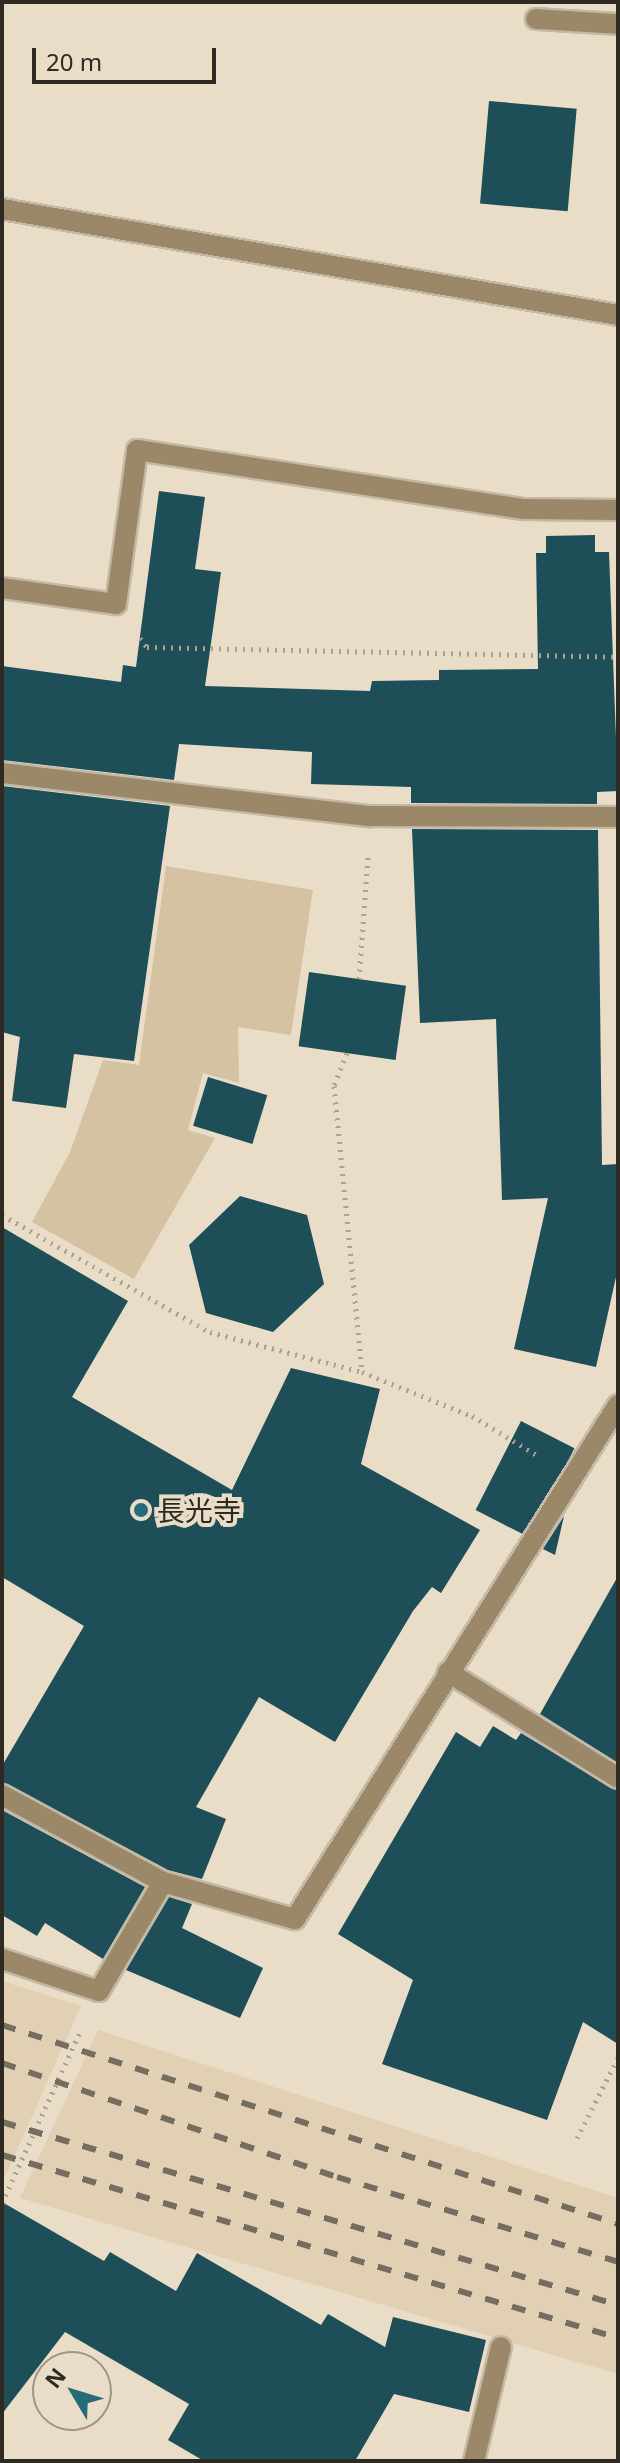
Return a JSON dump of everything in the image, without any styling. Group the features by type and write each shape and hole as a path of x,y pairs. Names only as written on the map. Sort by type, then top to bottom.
{"street":[{"path":"536,19 618,24"},
{"path":"2,209 618,315"},
{"path":"2,588 116,604 137,450 524,509 618,510"},
{"path":"2,773 370,816 618,817"},
{"path":"2,1795 163,1882 295,1919 573,1477 608,1438 618,1405"},
{"path":"448,1672 618,1778"},
{"path":"2,1959 99,1991 163,1882"},
{"path":"474,2461 501,2347"}],"path":[{"path":"116,604 147,647 618,657"},
{"path":"359,979 370,816"},
{"path":"347,1053 334,1086 362,1372"},
{"path":"2,1215 210,1332 362,1372 472,1416 573,1477"},
{"path":"2,2203 99,1991"},
{"path":"577,2138 618,2058"}],"shaded area":[{"path":"166,866 313,890 291,1035 238,1027 239,1083 203,1073 188,1130 215,1138 134,1279 32,1222 70,1152 103,1060 139,1065"},
{"path":"2,1981 81,2006 2,2184"},
{"path":"98,2030 618,2198 618,2374 20,2198"}],"building":[{"path":"489,101 577,109 568,211 480,204"},
{"path":"159,491 205,497 195,569 221,572 205,686 370,691 372,681 439,680 439,670 538,669 536,553 546,553 546,536 595,535 595,552 609,552 618,791 597,792 597,804 411,803 411,787 311,784 312,752 179,744 174,780 2,760 2,666 121,682 123,665 136,667"},
{"path":"2,786 170,806 134,1061 74,1054 66,1108 12,1101 20,1037 2,1032"},
{"path":"412,829 598,830 602,1165 618,1164 618,1268 596,1367 514,1349 548,1198 502,1200 496,1019 420,1023"},
{"path":"309,972 406,986 396,1060 299,1046"},
{"path":"208,1077 267,1095 252,1144 193,1126"},
{"path":"240,1196 307,1215 324,1284 273,1332 206,1313 189,1245"},
{"path":"2,1227 128,1301 72,1397 232,1490 291,1368 380,1389 361,1464 480,1530 441,1593 432,1587 413,1611 335,1742 259,1697 196,1807 226,1819 202,1879 168,1870 2,1782 2,1766 84,1626 2,1577"},
{"path":"521,1421 574,1448 529,1537 476,1510"},
{"path":"564,1516 555,1555 543,1549"},
{"path":"618,1576 618,1763 540,1714"},
{"path":"493,1726 516,1740 521,1733 618,1791 618,2044 583,2022 547,2120 382,2064 413,1980 338,1934 456,1732 480,1747"},
{"path":"2,1810 145,1887 103,1959 45,1923 37,1936 2,1915"},
{"path":"169,1897 192,1904 182,1928 263,1968 240,2018 126,1970"},
{"path":"2,2202 104,2261 110,2252 176,2291 197,2253 321,2325 328,2314 385,2347 393,2317 486,2340 469,2412 394,2394 355,2461 204,2461 168,2440 189,2404 112,2359 112,2351 98,2351 65,2332 50,2351 32,2351 32,2375 2,2414"}],"railway":[{"path":"2,2025 618,2224"},
{"path":"2,2063 337,2177 618,2262"},
{"path":"2,2122 618,2305"},
{"path":"2,2155 618,2338"}],"place":[{"name":"長光寺","path":"141,1510"}]}
